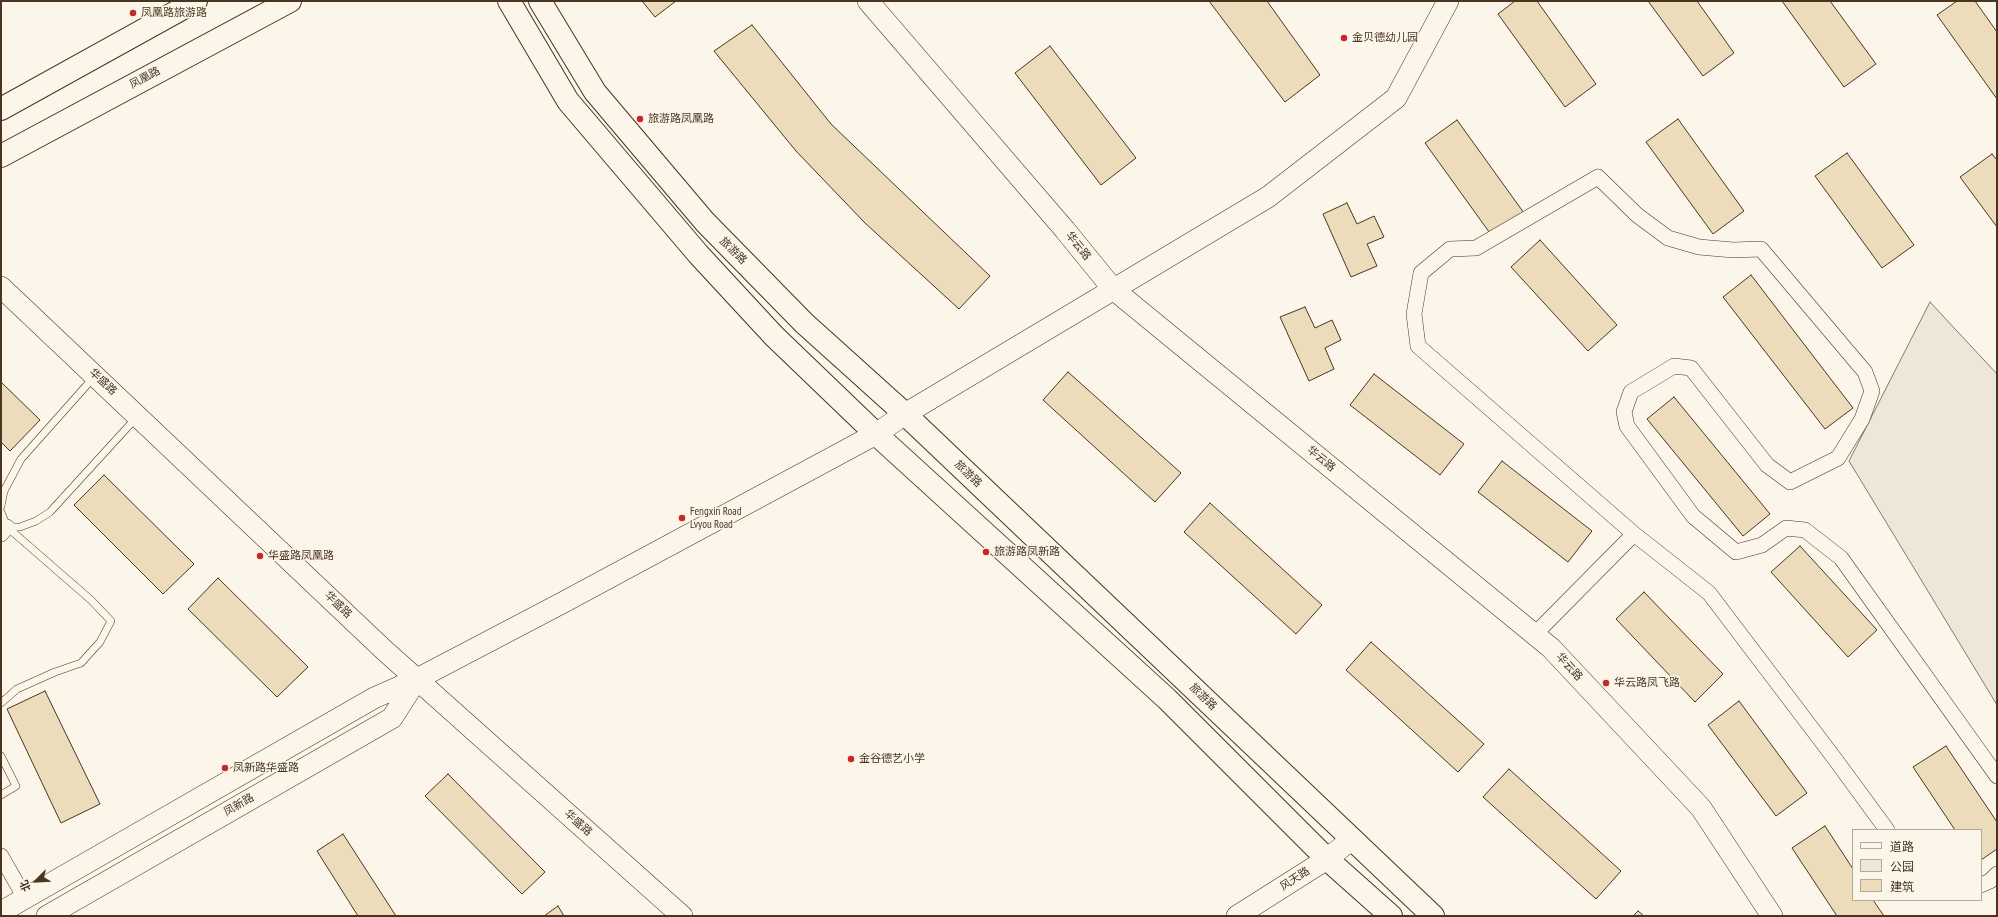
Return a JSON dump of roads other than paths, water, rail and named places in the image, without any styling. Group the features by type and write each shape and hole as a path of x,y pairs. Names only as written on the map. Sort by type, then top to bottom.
{"main road":[{"path":"1,109 196,1"},
{"name":"凤凰路","path":"1,156 290,1"},
{"path":"509,1 568,101 699,255 774,336 876,434 1167,699 1327,859 1390,916"},
{"name":"旅游路","path":"540,1 595,92 705,222 804,323 905,414 1433,916"}],"street":[{"name":"华云路","path":"868,1 1066,230 1113,289 1551,648 1701,808 1772,916"},
{"path":"1,912 374,698 417,679 876,434 905,414 1268,197 1396,98 1448,1"},
{"path":"1886,829 1709,593 1634,534 1418,346 1414,314 1421,273 1450,249 1476,248 1598,177 1637,215 1668,238 1699,248 1734,250 1761,249 1865,372 1872,391 1862,418 1838,458 1790,482 1767,465 1691,368 1674,366 1631,392 1624,412 1627,426 1693,516 1736,552 1762,545 1786,528 1805,530 1841,558 1997,776"},
{"name":"华盛路","path":"1,287 417,679 682,916"},
{"path":"1534,635 1634,534"},
{"name":"凤新路","path":"47,916 392,718 417,679"},
{"name":"风天路","path":"1237,916 1327,859 1352,839"},
{"path":"1,856 25,898"},
{"path":"1982,885 1990,881 1997,874"}],"lane":[{"path":"1,506 4,490 22,459 95,376"},
{"path":"4,530 20,527 36,521 50,512 138,415"},
{"path":"1,512 4,530 91,600 111,620 100,642 81,663 55,672 17,689 1,703"},
{"path":"1,756 16,786 1,795"}],"place":[{"name":"凤凰路旅游路","path":"133,13"},
{"name":"金贝德幼儿园","path":"1344,38"},
{"name":"旅游路凤凰路","path":"640,119"},
{"name":"Fengxin Road Lvyou Road","path":"682,518"},
{"name":"旅游路凤新路","path":"986,552"},
{"name":"华盛路凤凰路","path":"260,556"},
{"name":"华云路凤飞路","path":"1606,683"},
{"name":"金谷德艺小学","path":"851,759"},
{"name":"凤新路华盛路","path":"225,768"}]}
